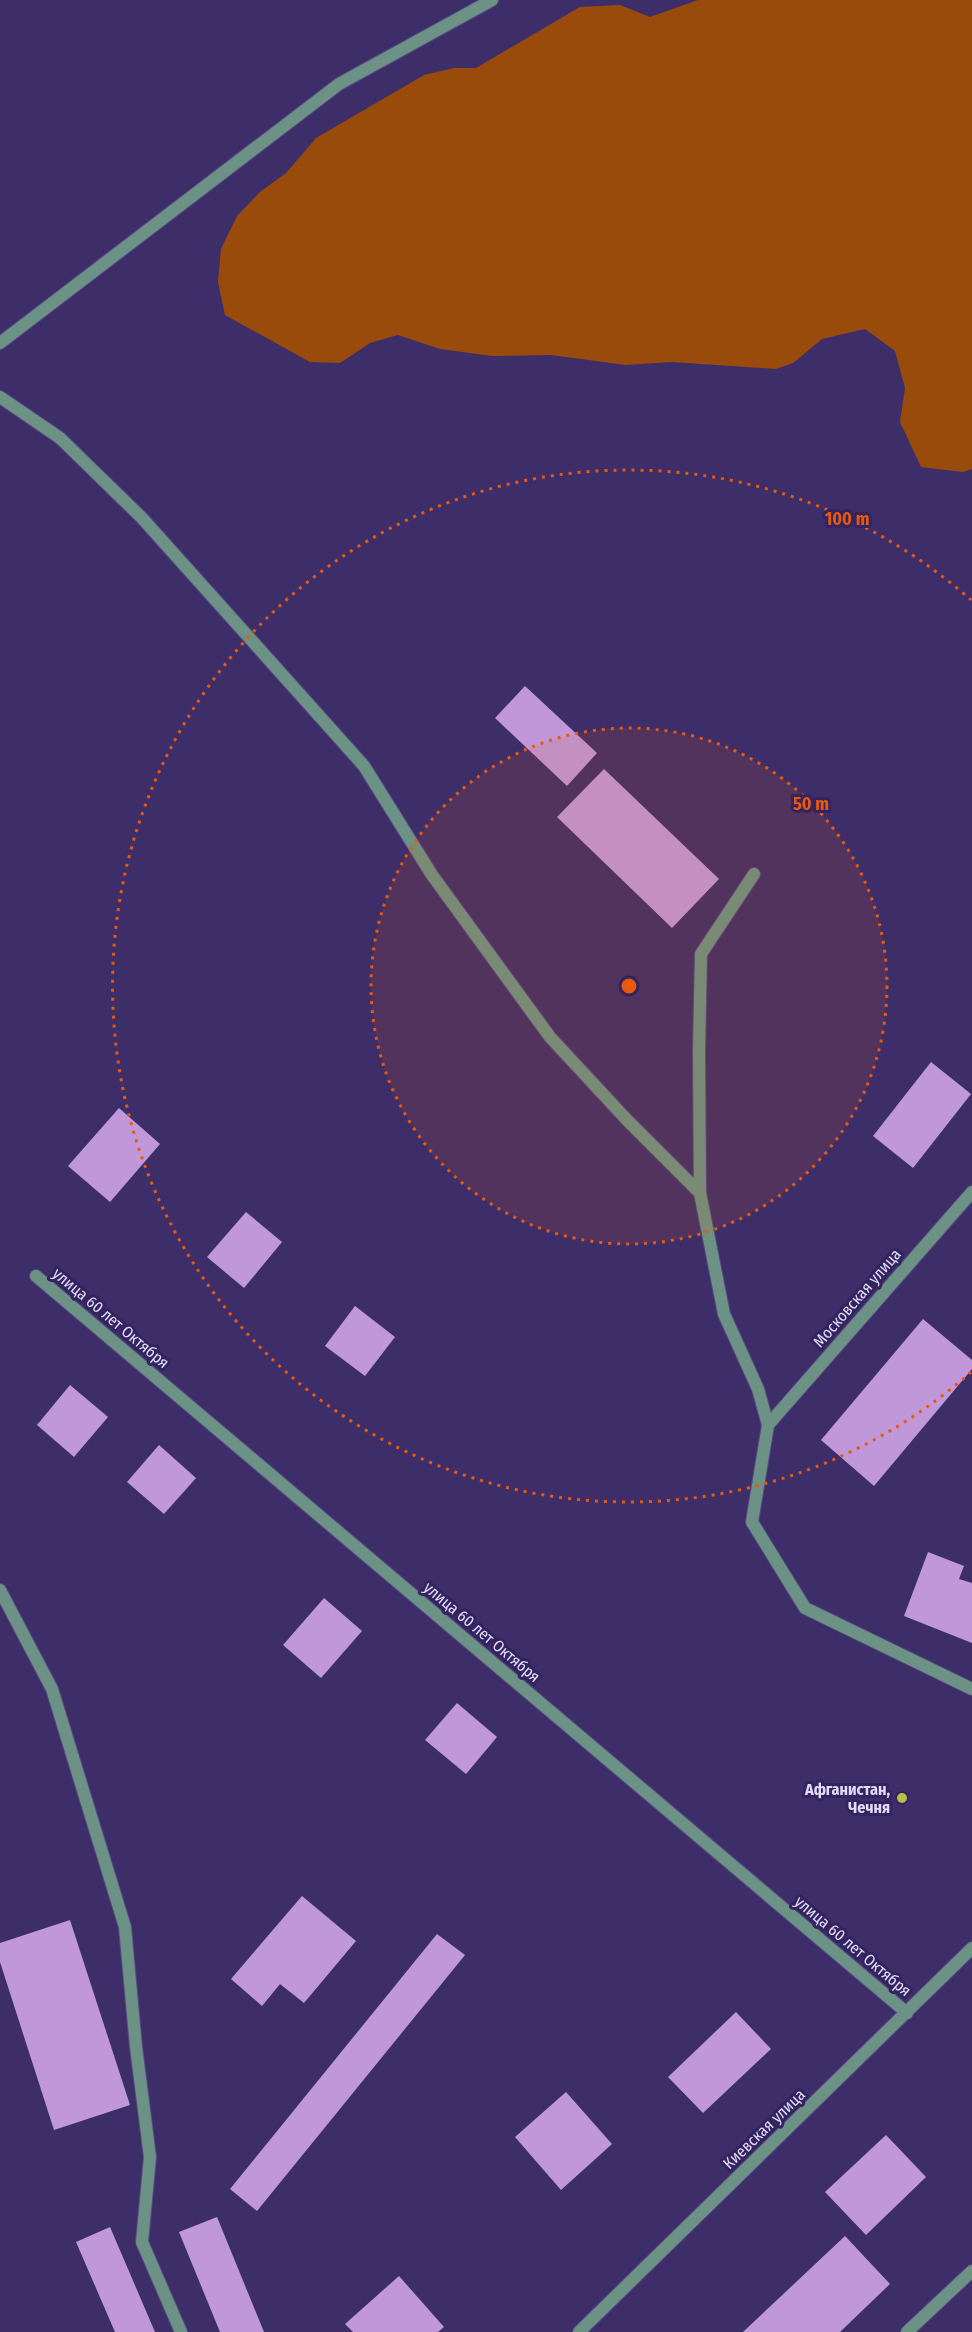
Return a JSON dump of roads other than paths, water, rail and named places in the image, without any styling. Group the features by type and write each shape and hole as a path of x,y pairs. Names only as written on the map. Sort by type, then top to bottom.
{"street":[{"path":"0,343 339,84 492,0"},
{"path":"0,397 60,438 142,518 364,766 432,875 550,1037 627,1120 700,1193"},
{"path":"754,873 701,954 699,1051 700,1193 724,1314 758,1389 768,1425 752,1522 805,1608 972,1689"},
{"name":"Московская улица","path":"768,1425 972,1192"},
{"name":"улица 60 лет Октября","path":"36,1276 907,2013"},
{"path":"0,1590 52,1689 125,1927 136,2047 150,2157 142,2242 181,2332"},
{"name":"Киевская улица","path":"579,2332 972,1948"},
{"path":"907,2332 972,2271"}],"place":[{"name":"Афганистан, Чечня","path":"902,1798"}]}
